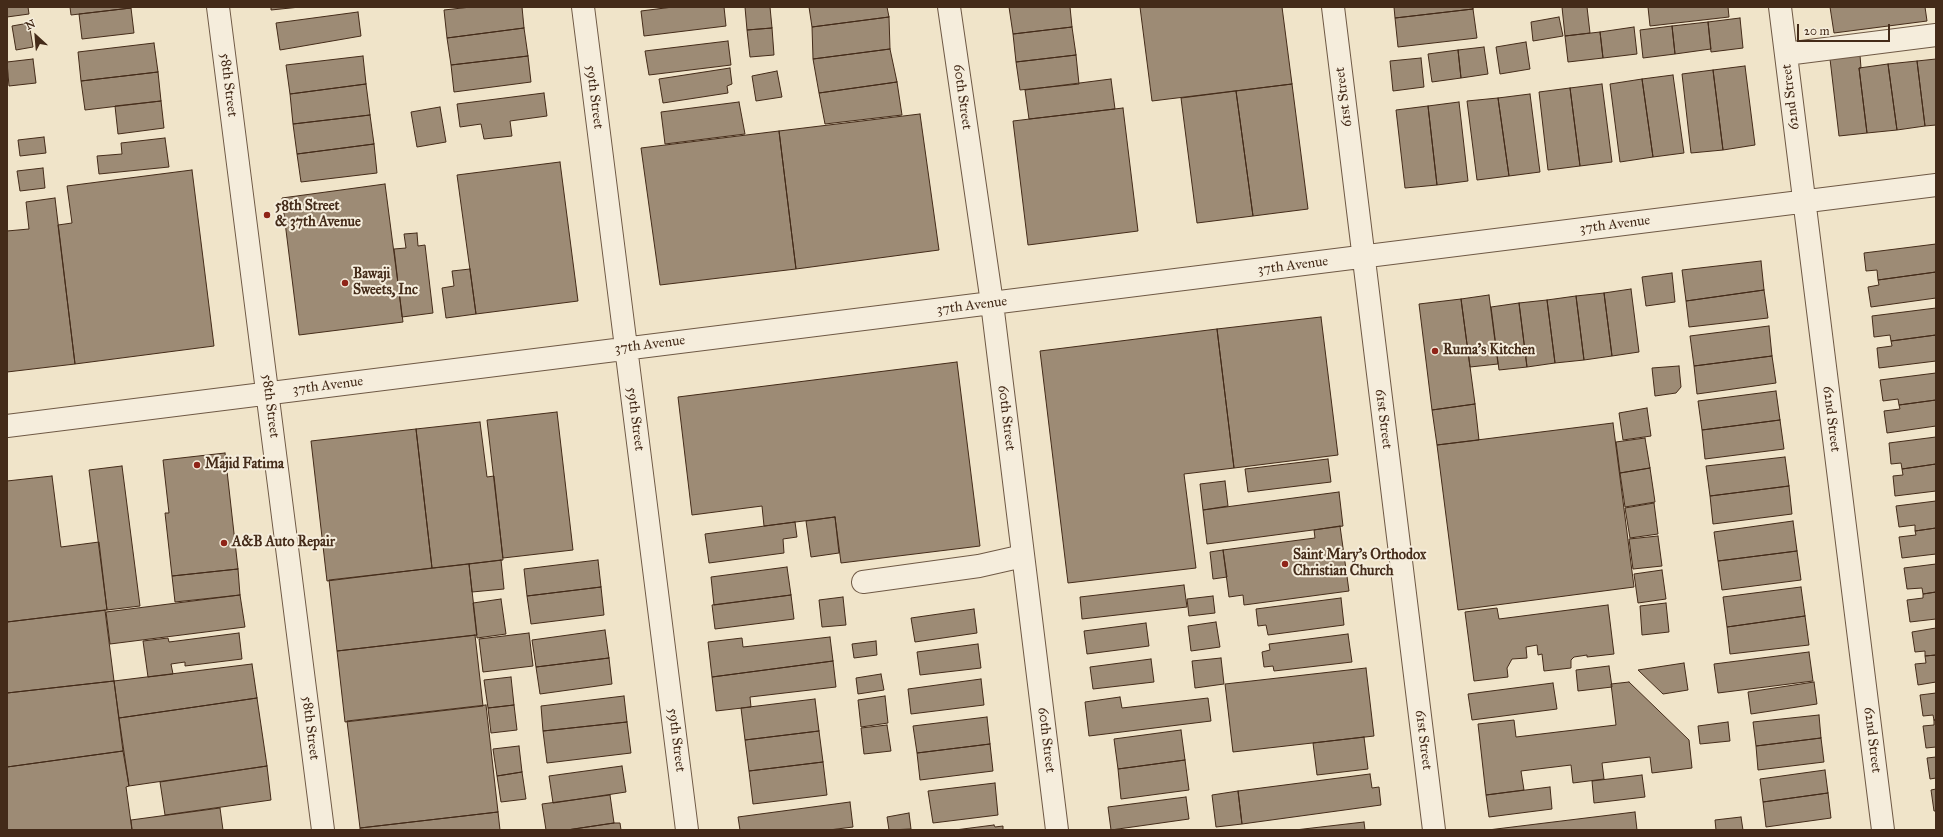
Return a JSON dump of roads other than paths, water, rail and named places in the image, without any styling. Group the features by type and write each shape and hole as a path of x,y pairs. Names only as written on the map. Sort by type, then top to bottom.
{"street":[{"name":"58th Street","path":"218,7 323,830"},
{"name":"59th Street","path":"583,7 688,830"},
{"name":"60th Street","path":"949,7 992,303 1057,830"},
{"name":"61st Street","path":"1333,7 1434,830"},
{"name":"62nd Street","path":"1780,7 1883,830"},
{"path":"1786,54 1936,35"},
{"name":"37th Avenue","path":"7,426 1936,185"},
{"path":"863,582 979,566 1023,556"}],"place":[{"name":"58th Street & 37th Avenue","path":"267,215"},
{"name":"Bawaji Sweets, Inc","path":"345,283"},
{"name":"Ruma's Kitchen","path":"1435,351"},
{"name":"Majid Fatima","path":"197,465"},
{"name":"A&B Auto Repair","path":"224,543"},
{"name":"Saint Mary's Orthodox Christian Church","path":"1285,564"}]}
